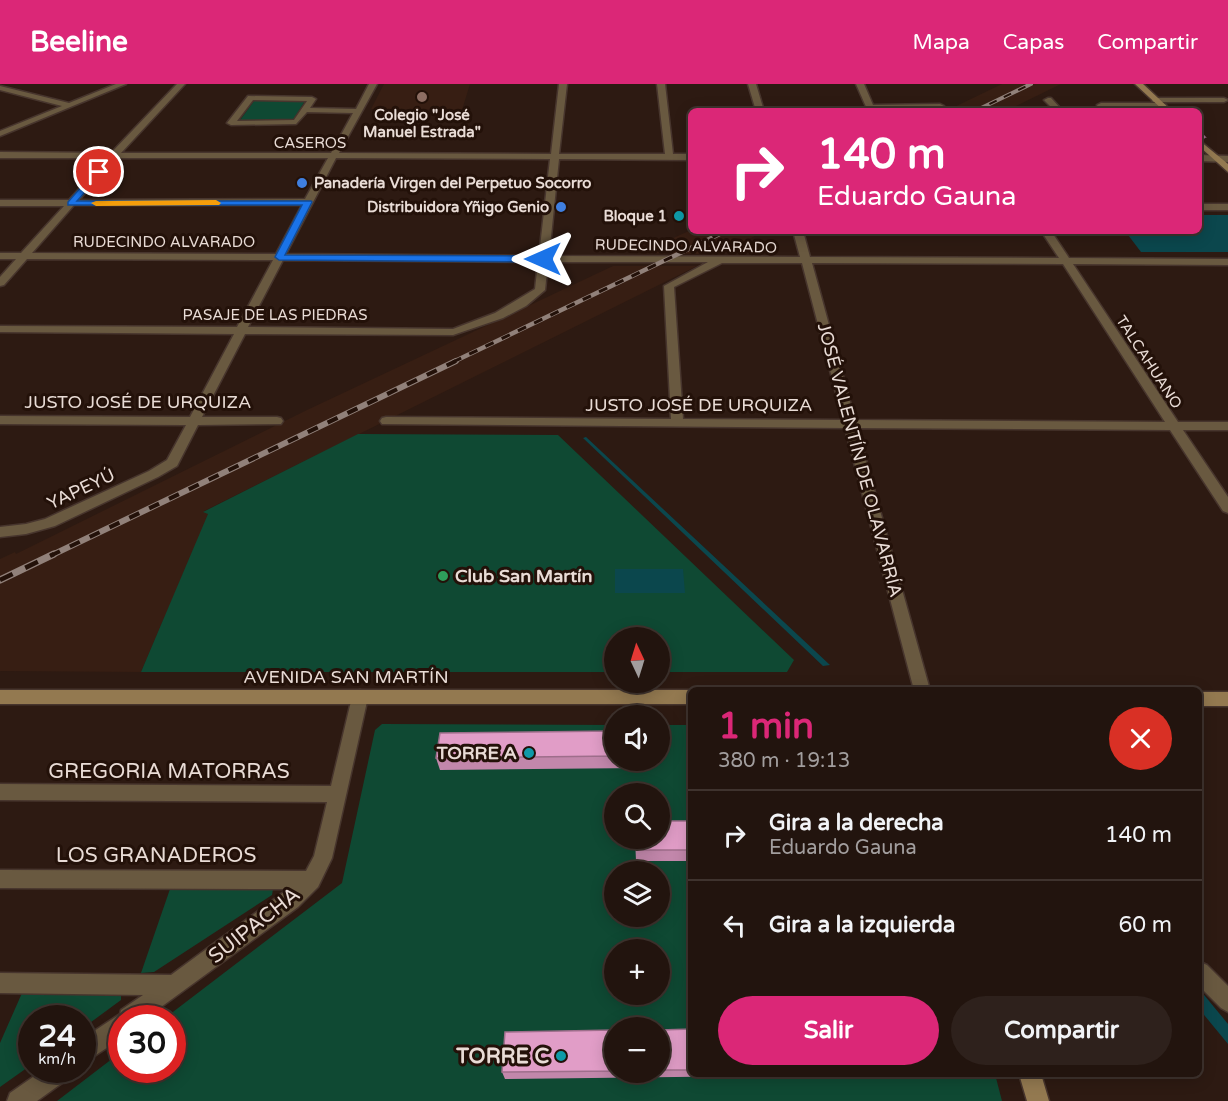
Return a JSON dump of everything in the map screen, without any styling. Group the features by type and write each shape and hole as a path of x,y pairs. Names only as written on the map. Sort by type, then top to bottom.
{"main road":[{"path":"1139,84 1162,105"},
{"path":"1202,145 1228,169"},
{"name":"AVENIDA SAN MARTÍN","path":"0,697 688,697"},
{"path":"1202,699 1228,699"},
{"path":"1031,1077 1038,1101"}],"street":[{"path":"0,134 122,84"},
{"path":"0,283 113,156 181,84"},
{"path":"195,421 308,202 373,84"},
{"path":"543,259 563,84"},
{"path":"661,84 669,157"},
{"path":"752,84 759,108"},
{"path":"860,84 870,107 940,106"},
{"path":"0,88 68,105"},
{"path":"251,98 312,99 305,110 296,122 231,123 251,98"},
{"path":"1048,100 1056,108"},
{"path":"1101,105 1162,105 1224,100"},
{"path":"305,110 360,111"},
{"name":"CASEROS","path":"0,155 688,157"},
{"path":"1202,158 1228,159"},
{"path":"0,203 308,202"},
{"path":"1202,207 1228,207"},
{"name":"JOSÉ VALENTÍN DE OLAVARRÍA","path":"799,234 852,424 920,687"},
{"name":"TALCAHUANO","path":"1048,234 1228,508"},
{"name":"RUDECINDO ALVARADO","path":"0,256 806,262 1228,262"},
{"name":"PASAJE DE LAS PIEDRAS","path":"0,329 453,332 468,328 531,299 540,290 543,259"},
{"path":"677,422 669,286 719,261"},
{"name":"JUSTO JOSÉ DE URQUIZA","path":"0,420 276,421"},
{"name":"YAPEYÚ","path":"0,532 19,532 42,526 149,478 172,463 195,421"},
{"name":"JUSTO JOSÉ DE URQUIZA","path":"386,421 1228,426"},
{"name":"SUIPACHA","path":"147,1005 291,900 311,880 323,858 360,697"},
{"name":"GREGORIA MATORRAS","path":"0,792 339,795"},
{"name":"LOS GRANADEROS","path":"0,879 311,880"},
{"path":"1202,974 1228,1001"},
{"path":"0,983 175,985"},
{"path":"18,1101 43,1083"}],"shaded area":[{"name":"Colegio \"José Manuel Estrada\"","path":"384,84 470,84 462,110 371,109"},
{"path":"1002,84 1061,84 1012,108 952,108"},
{"path":"688,231 688,234 759,234 719,254 640,253"},
{"path":"613,266 697,266 204,511 209,514 141,672 0,671 0,559 15,552 16,554 307,410"}],"green space":[{"path":"254,101 305,101 293,120 240,120"},
{"name":"Club San Martín","path":"358,434 558,435 794,660 787,672 670,672 670,627 604,627 604,672 141,672 208,514 203,512"},
{"path":"382,724 604,725 604,771 670,771 670,725 688,725 688,1077 996,1077 1002,1101 57,1101 81,1083 96,1083 96,1071 108,1062 108,1083 186,1083 186,1005 182,1005 342,883 375,730"},
{"path":"170,889 273,889 272,895 154,972 141,973"},
{"path":"22,993 121,994 121,1000 114,1005 108,1005 108,1010 96,1018 96,1005 18,1005 18,1074 0,1087 0,1043"}],"water":[{"path":"1202,215 1228,215 1228,252 1141,252 1127,234 1202,234"},
{"path":"586,437 830,665 823,666 583,438"},
{"path":"615,569 683,569 685,593 615,593"},
{"path":"1202,992 1228,1024 1228,1044 1202,1012"}],"building":[{"path":"604,731 604,756 436,758 440,733"},
{"path":"670,821 688,821 688,850 636,850 670,849"},
{"path":"688,1029 688,1070 670,1070 670,1030"},
{"path":"604,1030 604,1071 502,1072 505,1032"}],"railway":[{"path":"981,108 1031,84"},
{"path":"453,362 720,234"},
{"path":"50,556 456,361"},
{"path":"0,580 54,554"}],"slow traffic":[{"path":"96,203 216,203"}],"place":[{"name":"Colegio \"José Manuel Estrada\"","path":"422,97"},
{"name":"Panadería Virgen del Perpetuo Socorro","path":"302,183"},
{"name":"Distribuidora Yñigo Genio","path":"561,207"},
{"name":"Bloque 1","path":"679,216"},
{"name":"Club San Martín","path":"443,576"},
{"name":"TORRE A","path":"529,753"},
{"name":"TORRE C","path":"561,1056"}],"route":[{"path":"99,172 70,204 308,202 279,257 543,259"}]}
